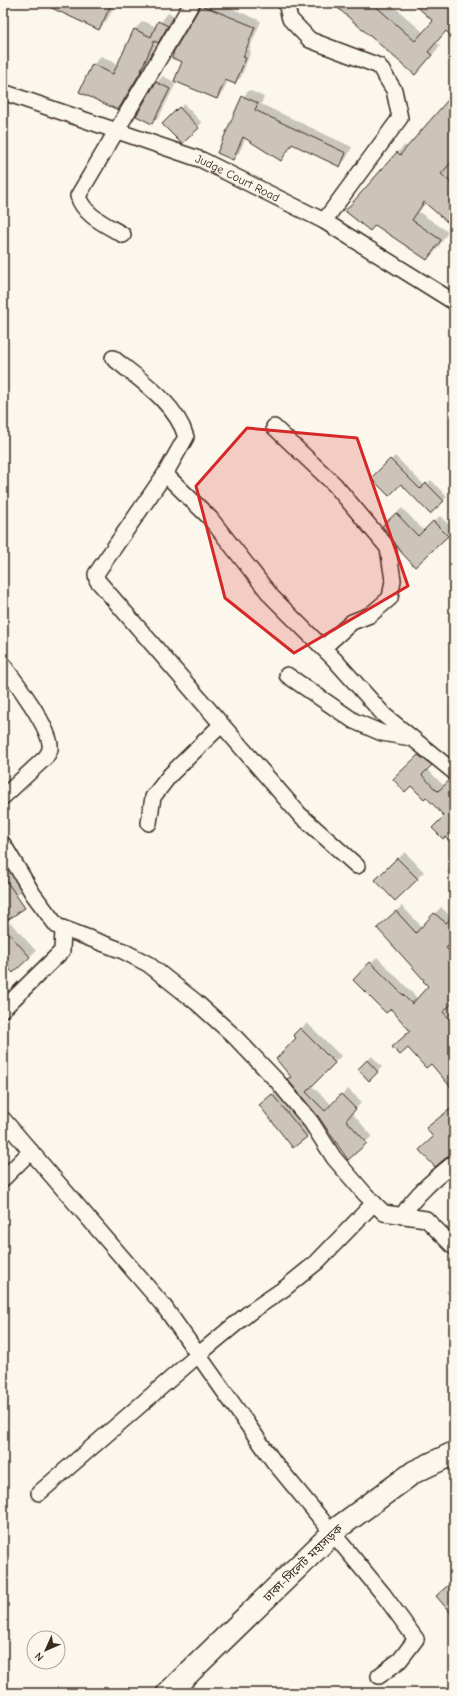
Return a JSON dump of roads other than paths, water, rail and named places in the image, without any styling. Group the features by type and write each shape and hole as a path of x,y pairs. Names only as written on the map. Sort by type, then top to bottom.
{"highway":[{"name":"ঢাকা-সিলেট মহাসড়ক","path":"168,1693 332,1533 414,1472 454,1453"}],"street":[{"path":"123,235 90,214 81,205 78,196 192,3"},
{"path":"286,3 290,19 310,40 379,66 394,90 400,118 324,221"},
{"name":"Judge Court Road","path":"3,92 202,160 324,221 454,302"},
{"path":"113,358 162,398 184,429 186,437 165,474 96,574 97,580 299,814 357,866"},
{"path":"274,427 335,485 388,548 393,580 390,598 370,615 352,622 323,648"},
{"path":"165,474 210,518 272,597 323,648 384,715 454,772"},
{"path":"3,665 20,687 38,716 50,742 50,749 46,757 3,797"},
{"path":"287,675 354,721 382,733 412,738"},
{"path":"149,823 153,797 170,775 221,725"},
{"path":"4,848 46,913 63,929 123,951 148,964 196,1002 233,1035 278,1082 311,1122 334,1158 384,1213 426,1219 454,1247"},
{"path":"3,1009 62,951 63,929"},
{"path":"3,1119 163,1305 274,1462 383,1594 416,1639 400,1660 379,1676"},
{"path":"3,1179 30,1151"},
{"path":"402,1216 416,1196 454,1163"},
{"path":"39,1494 198,1355 250,1312 285,1288 317,1262 374,1203"}]}
